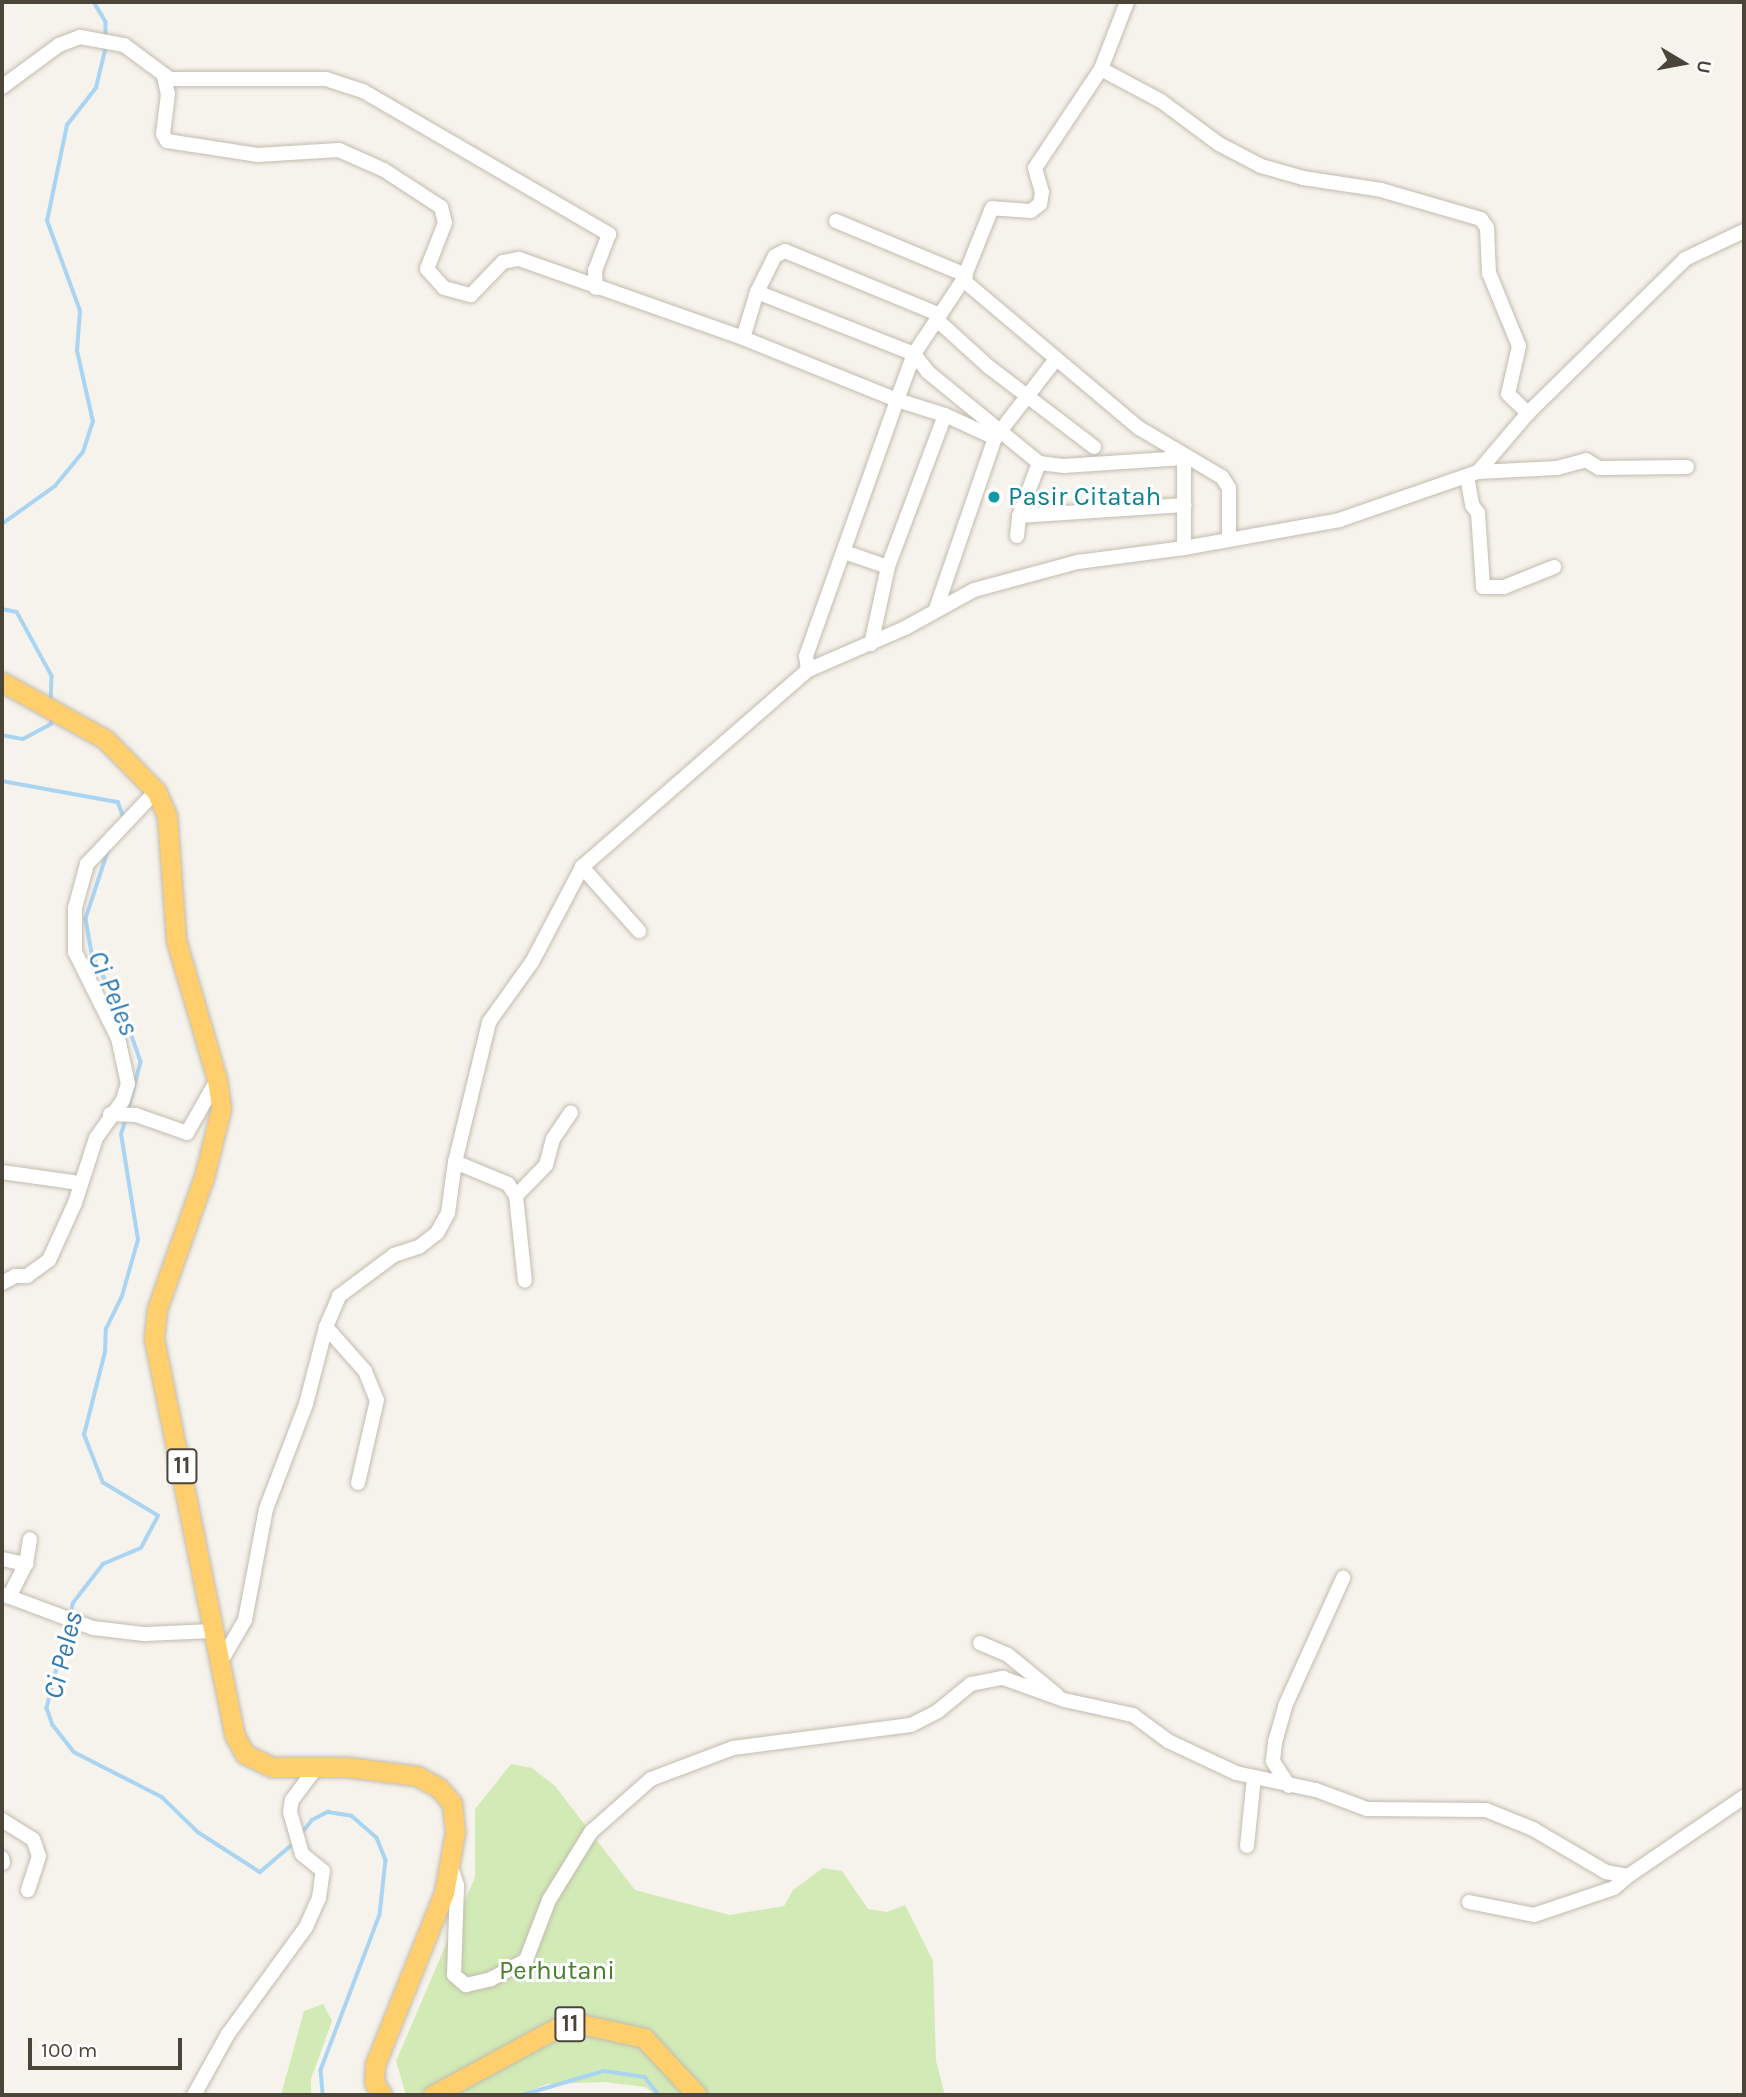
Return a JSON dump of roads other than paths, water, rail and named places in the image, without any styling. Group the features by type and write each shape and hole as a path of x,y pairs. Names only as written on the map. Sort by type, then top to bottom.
{"highway":[{"name":"11","path":"2,682 105,739 156,791 169,829 176,940 218,1079 221,1109 216,1138 161,1297 155,1331 159,1375 190,1501 235,1736 246,1754 272,1768 407,1774 438,1787 452,1803 454,1815 450,1864 431,1931 378,2053 373,2074 382,2095"},
{"name":"11","path":"433,2095 560,2026 577,2023 644,2038 697,2095"}],"street":[{"path":"808,670 806,656 914,354 964,278 992,208 1031,211 1040,204 1042,192 1035,168 1101,69 1127,2"},
{"path":"2,87 59,45 80,37 124,45 164,77 326,79 363,91 609,234 595,270 596,288"},
{"path":"1101,69 1161,101 1219,144 1254,163 1289,175 1381,190 1485,223 1489,273 1519,346 1508,394 1528,412"},
{"path":"164,77 168,94 163,134 167,141 257,155 340,150 384,170 441,207 444,223 427,269 444,288 471,295 512,259 743,338 897,400 998,434"},
{"path":"836,220 964,278 1139,428 1184,458 1216,472 1227,484 1229,538"},
{"path":"1554,567 1504,587 1483,587 1478,513 1472,505 1472,474 1528,412 1685,259 1744,231"},
{"path":"743,338 757,292 775,256 785,251 937,316 1026,396 1094,447"},
{"path":"757,292 914,354 928,372 998,434 1039,463 1063,466 1184,458"},
{"path":"936,609 998,434 1056,359"},
{"path":"871,644 888,567 945,415"},
{"path":"1184,458 1184,548"},
{"path":"220,1663 233,1646 245,1620 265,1509 306,1404 326,1327 339,1296 355,1280 437,1233 448,1213 454,1162 489,1023 497,1006 532,962 582,867 808,670 871,644 974,590 1078,562 1184,548 1339,520 1472,474 1557,468 1586,460 1599,468 1686,467"},
{"path":"1017,536 1019,516 1039,463"},
{"path":"1019,516 1185,505"},
{"path":"844,552 888,567"},
{"path":"2,1283 15,1276 27,1276 49,1260 96,1138 120,1114 128,1084 125,1064 118,1038 75,952 74,930 87,864 156,791"},
{"path":"582,867 639,930"},
{"path":"120,1114 187,1133 218,1079"},
{"path":"516,1196 546,1165 553,1139 570,1112"},
{"path":"454,1162 508,1184 516,1196 524,1281"},
{"path":"2,1172 79,1184"},
{"path":"326,1327 365,1371 377,1400 358,1483"},
{"path":"30,1539 26,1564 5,1595 93,1628 144,1634 213,1625 233,1646"},
{"path":"2,1559 26,1564"},
{"path":"1289,1786 1273,1761 1275,1742 1285,1706 1343,1578"},
{"path":"979,1643 1008,1655 1064,1700"},
{"path":"450,1864 457,1885 454,1975 467,1985 491,1979 526,1960 549,1900 592,1832 651,1779 733,1748 911,1726 938,1711 971,1684 1009,1679 1064,1700 1133,1715 1168,1741 1225,1769 1289,1786 1316,1790 1367,1809 1486,1810 1533,1829 1606,1872 1628,1876"},
{"path":"194,2095 228,2034 313,1915 323,1871 302,1854 292,1822 292,1800 316,1768"},
{"path":"1247,1846 1254,1777"},
{"path":"1469,1902 1534,1915 1614,1888 1744,1797"},
{"path":"2,1820 33,1839 38,1856 28,1890"}],"waterway":[{"path":"94,2 106,22 106,38"},
{"path":"2,524 55,486 83,452 93,422 77,351 80,311 47,221 67,125 96,88 106,46"},
{"path":"2,609 17,612 52,676 51,700"},
{"path":"2,735 23,739 51,724 51,715"},
{"name":"Ci Peles","path":"2,781 118,802 124,818"},
{"name":"Ci Peles","path":"109,849 86,919 92,954 128,1024 141,1062 128,1112"},
{"name":"Ci Peles","path":"70,1617 73,1603 103,1564 141,1548 158,1516 103,1483 84,1435 105,1352 106,1329 122,1296 138,1240 121,1134 126,1119"},
{"name":"Ci Peles","path":"68,1624 47,1708 53,1725 74,1752 162,1797 198,1832 260,1872 293,1844"},
{"name":"Ci Peles","path":"300,1835 312,1820 328,1812 352,1816 377,1838 386,1860 380,1915 321,2070 323,2095"},
{"name":"Ci Peles","path":"522,2095 604,2071 645,2077 659,2095"}],"place":[{"name":"Pasir Citatah","path":"994,497"}],"park label":[{"name":"Perhutani","path":"557,1971"}]}
